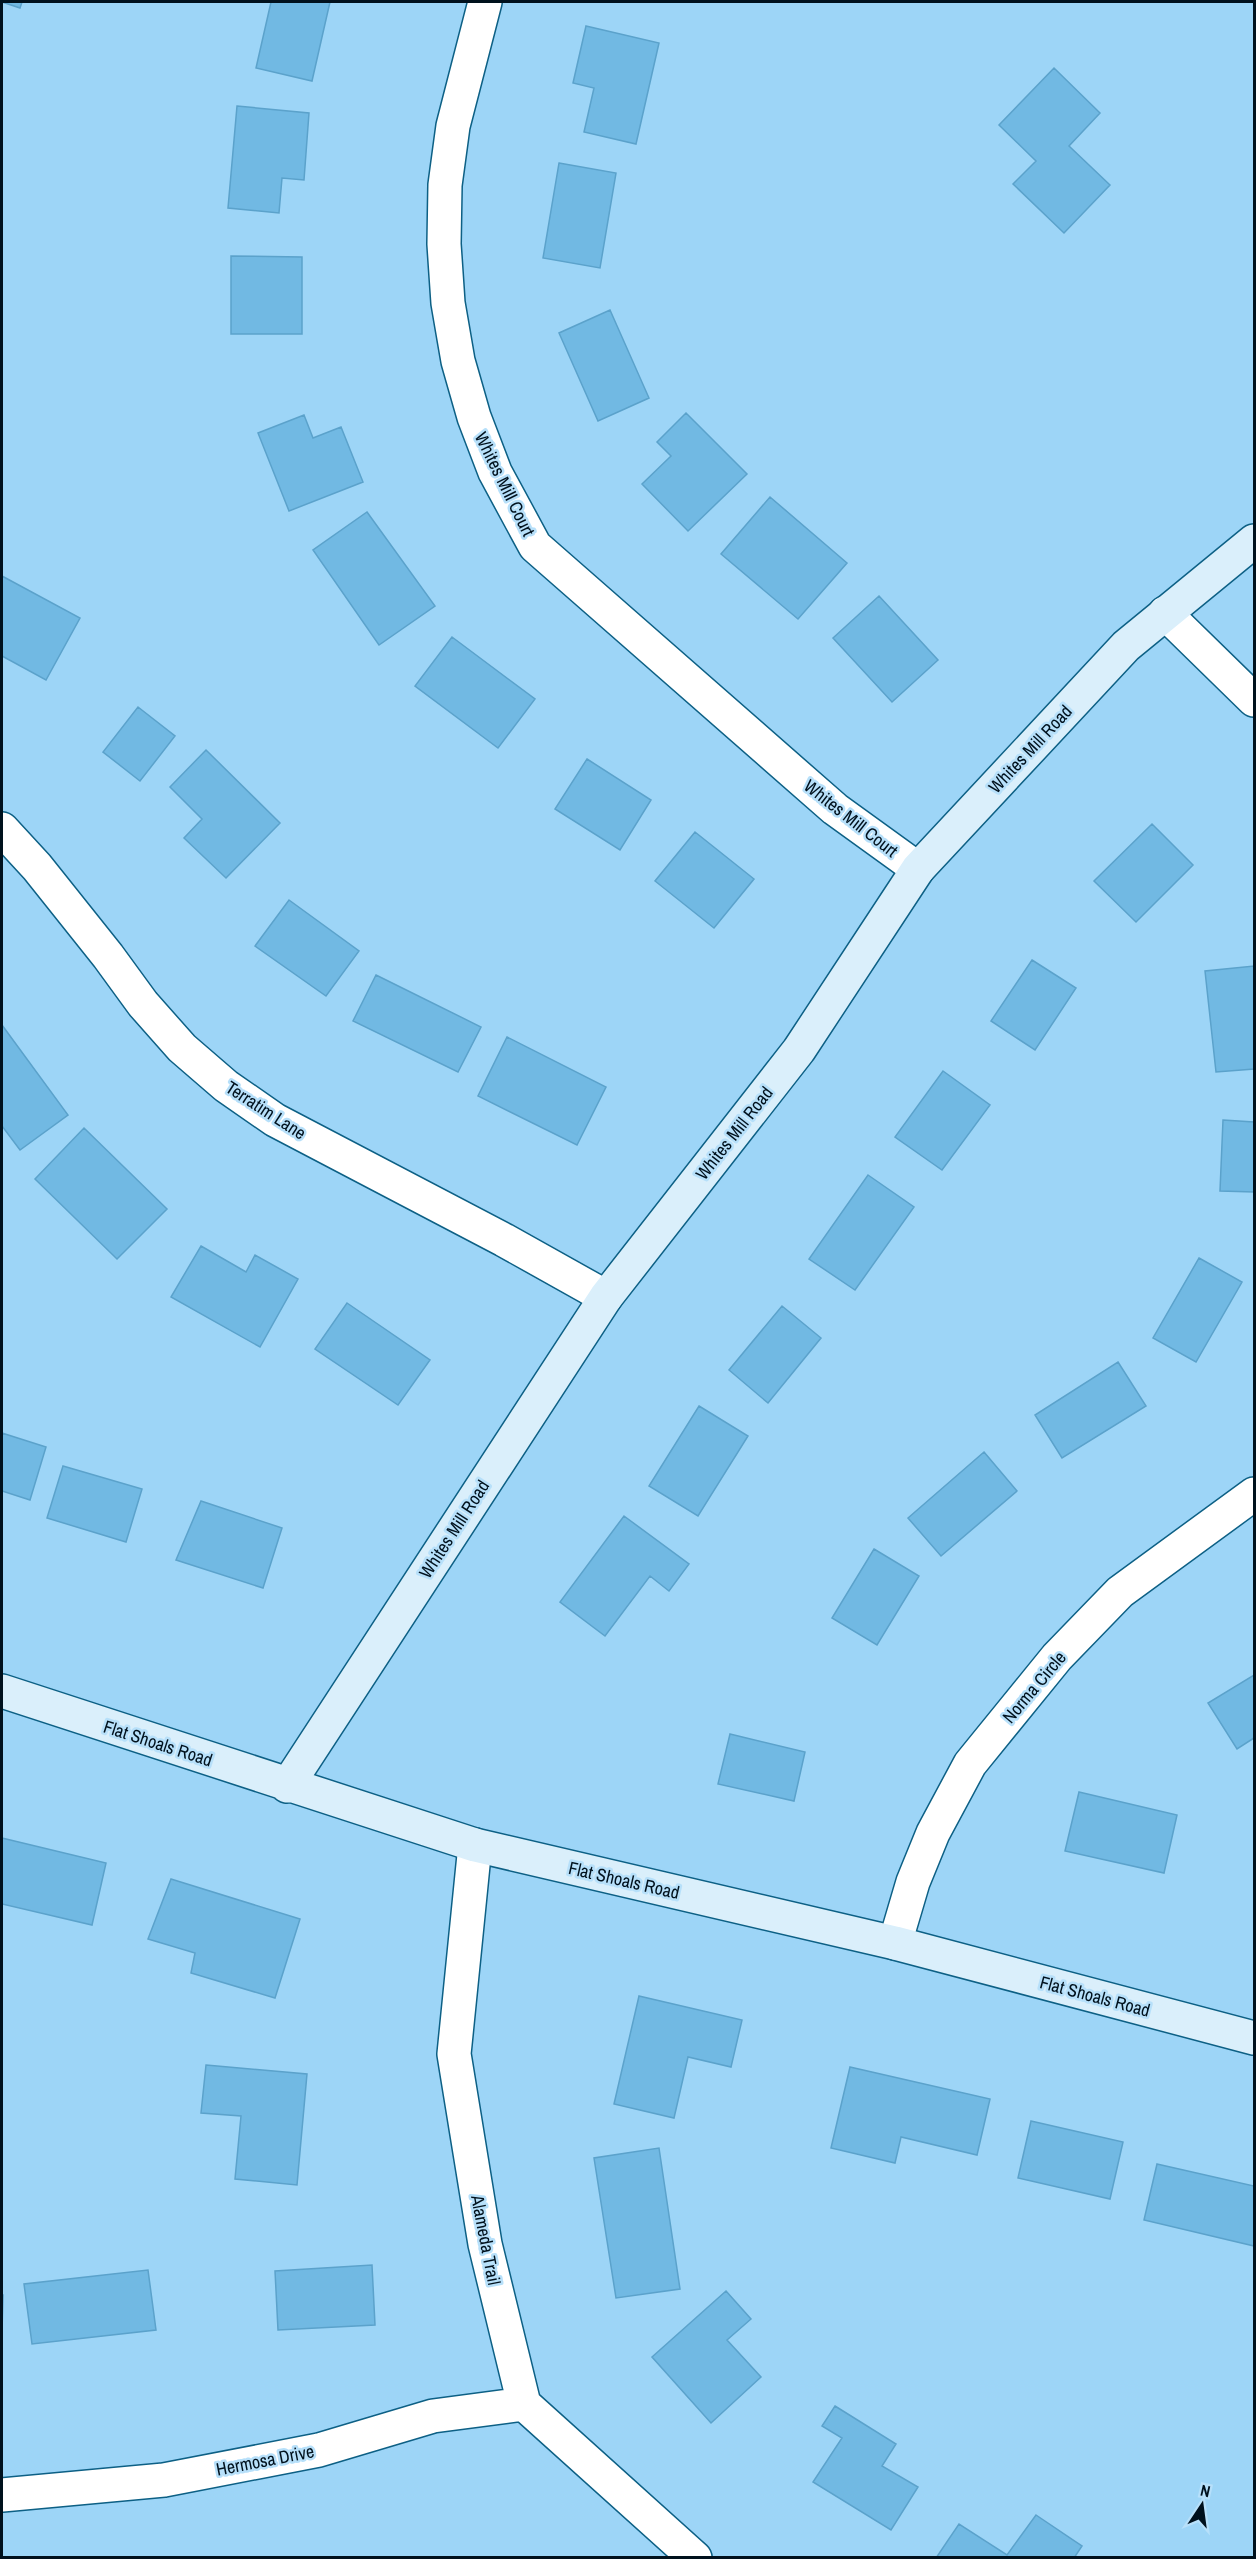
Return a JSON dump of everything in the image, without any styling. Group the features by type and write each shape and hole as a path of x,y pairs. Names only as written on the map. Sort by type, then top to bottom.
{"street":[{"name":"Whites Mill Court","path":"485,2 453,126 445,185 444,244 448,303 458,361 474,417 495,472 535,546 835,809 918,869"},
{"name":"Whites Mill Road","path":"287,1786 606,1297 799,1050 918,869 1126,646 1254,541"},
{"path":"1165,613 1254,700"},
{"name":"Terratim Lane","path":"2,829 44,876 143,1004 182,1048 226,1086 275,1120 494,1235 606,1297"},
{"name":"Norma Circle","path":"895,1943 913,1882 933,1833 970,1764 1057,1657 1120,1592 1254,1494"},
{"name":"Flat Shoals Road","path":"2,1691 287,1786 476,1845 895,1943 1254,2038"},
{"name":"Alameda Trail","path":"476,1845 454,2054 485,2244 524,2404"},
{"path":"524,2404 695,2558"},
{"name":"Hermosa Drive","path":"2,2495 164,2480 319,2450 433,2416 524,2404"}],"building":[{"path":"2,2 22,2 20,8"},
{"path":"271,2 330,2 312,81 256,68"},
{"path":"586,26 659,43 636,144 584,132 594,88 573,83"},
{"path":"1054,68 1100,113 1069,146 1110,185 1064,233 1013,184 1036,161 999,125"},
{"path":"237,106 309,113 304,180 282,178 279,213 228,208"},
{"path":"559,163 616,173 600,268 543,258"},
{"path":"231,256 302,257 302,334 231,334"},
{"path":"610,310 649,398 598,421 559,333"},
{"path":"686,413 747,474 688,531 642,484 671,456 657,442"},
{"path":"304,415 313,438 341,427 363,482 289,511 258,433"},
{"path":"770,497 847,563 798,619 721,554"},
{"path":"367,512 435,606 379,645 313,550"},
{"path":"2,576 80,618 46,680 2,656"},
{"path":"879,596 938,660 892,702 833,638"},
{"path":"452,637 535,699 498,748 415,686"},
{"path":"138,707 175,736 140,781 103,752"},
{"path":"206,750 280,823 226,878 184,838 202,819 170,787"},
{"path":"587,759 651,800 620,850 555,809"},
{"path":"1152,824 1193,865 1136,922 1094,881"},
{"path":"695,832 754,879 714,928 655,881"},
{"path":"289,900 359,951 326,996 255,946"},
{"path":"1032,960 1076,988 1035,1050 991,1021"},
{"path":"1254,966 1254,1069 1216,1072 1205,971"},
{"path":"376,975 481,1027 458,1072 353,1021"},
{"path":"2,1025 68,1115 20,1150 2,1126"},
{"path":"507,1037 606,1087 577,1145 478,1096"},
{"path":"943,1071 990,1105 942,1170 895,1137"},
{"path":"1223,1120 1254,1122 1254,1192 1220,1191"},
{"path":"84,1128 167,1209 117,1259 35,1179"},
{"path":"868,1175 914,1207 855,1290 809,1259"},
{"path":"201,1246 246,1272 255,1255 298,1279 260,1347 171,1297"},
{"path":"1199,1258 1242,1282 1196,1362 1153,1338"},
{"path":"347,1303 430,1360 398,1405 315,1349"},
{"path":"782,1306 821,1338 768,1403 729,1370"},
{"path":"1118,1362 1146,1406 1062,1458 1035,1415"},
{"path":"699,1406 748,1436 698,1516 649,1486"},
{"path":"2,1433 46,1447 30,1500 2,1491"},
{"path":"984,1452 1017,1491 941,1556 908,1518"},
{"path":"63,1466 142,1489 126,1542 47,1518"},
{"path":"201,1501 282,1528 263,1588 176,1560"},
{"path":"624,1516 689,1564 669,1591 650,1576 605,1636 560,1602"},
{"path":"874,1549 919,1576 877,1645 832,1618"},
{"path":"1254,1675 1254,1738 1237,1749 1208,1703"},
{"path":"730,1734 805,1752 794,1801 718,1784"},
{"path":"1079,1792 1177,1815 1164,1873 1065,1851"},
{"path":"2,1838 106,1863 92,1925 2,1904"},
{"path":"171,1879 300,1919 275,1998 191,1973 195,1953 148,1939"},
{"path":"639,1996 742,2020 731,2067 688,2057 674,2118 614,2104"},
{"path":"206,2065 307,2074 297,2185 235,2179 241,2116 201,2113"},
{"path":"850,2067 990,2099 977,2155 901,2137 895,2163 831,2148"},
{"path":"1031,2121 1123,2142 1110,2199 1018,2178"},
{"path":"659,2148 680,2289 616,2298 594,2158"},
{"path":"1157,2164 1254,2186 1254,2246 1144,2220"},
{"path":"372,2265 375,2325 278,2330 275,2271"},
{"path":"148,2270 156,2330 32,2344 24,2284"},
{"path":"726,2291 751,2319 727,2340 761,2377 711,2423 652,2357"},
{"path":"835,2406 896,2444 882,2466 918,2487 891,2530 813,2482 842,2438 822,2426"},
{"path":"1036,2515 1082,2546 1074,2558 936,2558 959,2524 1007,2555"}]}
